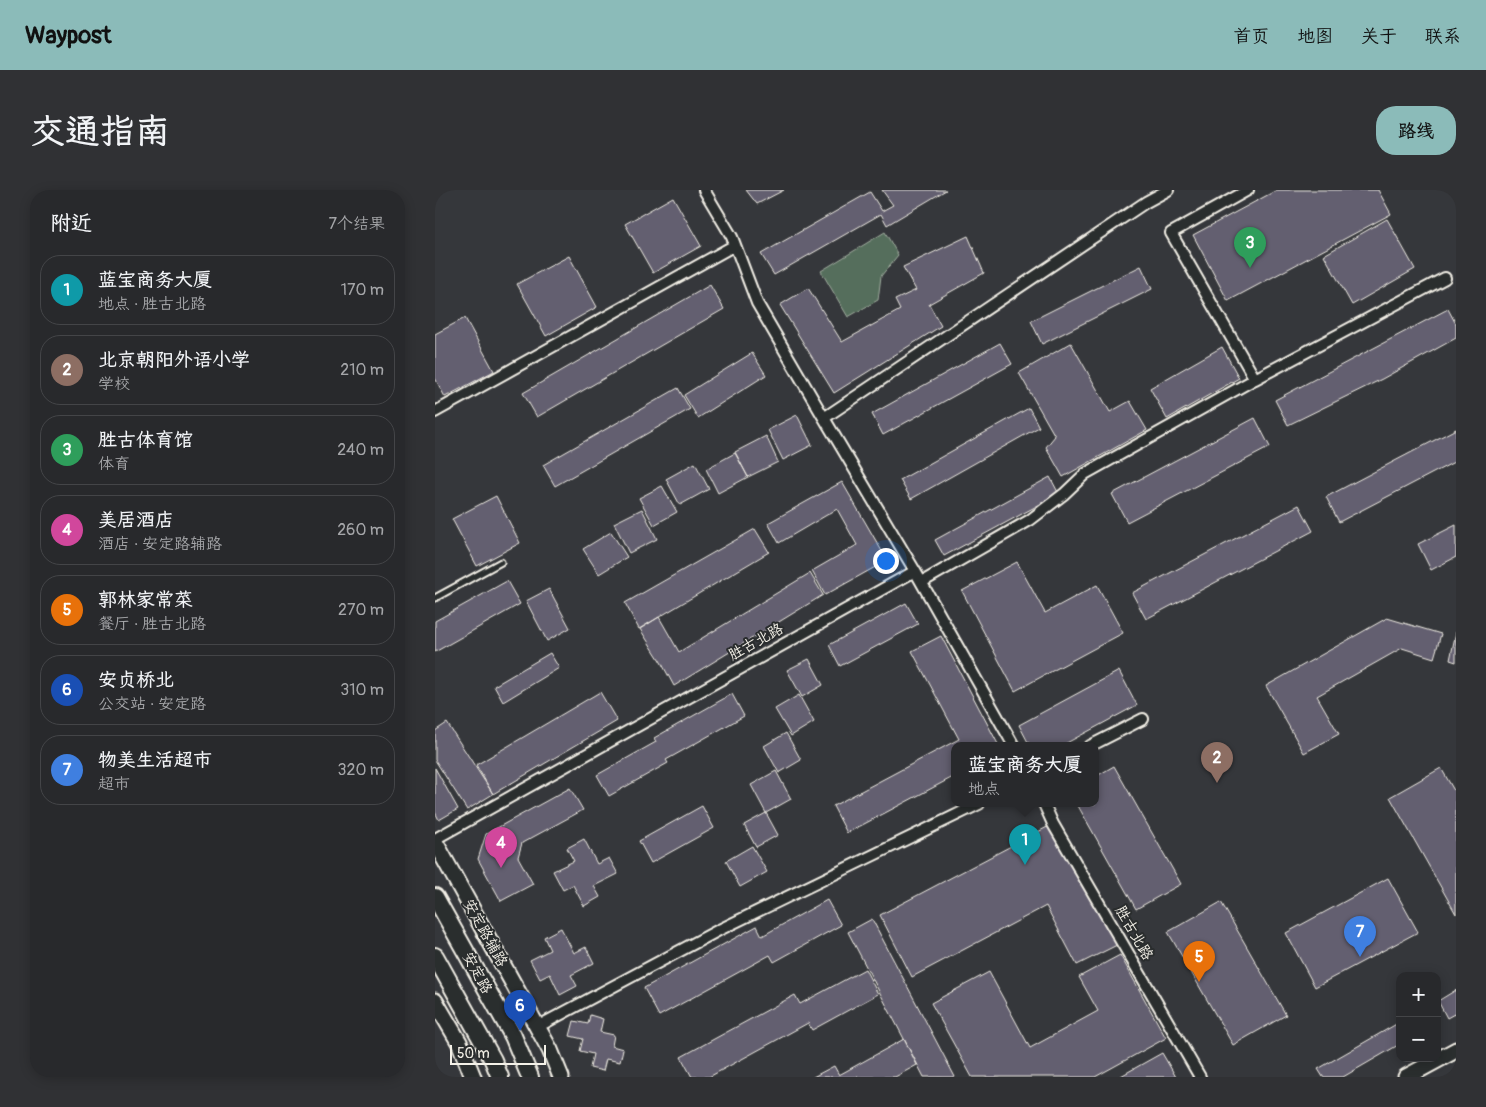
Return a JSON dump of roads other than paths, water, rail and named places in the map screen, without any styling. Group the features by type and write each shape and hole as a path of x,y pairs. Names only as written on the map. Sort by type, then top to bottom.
{"main road":[{"name":"安定路","path":"435,897 513,1036 529,1077"},
{"name":"安定路","path":"435,956 493,1060 500,1077"}],"street":[{"path":"704,190 735,245 757,303 823,418 922,582 1012,742"},
{"path":"823,418 1146,202 1168,190"},
{"path":"1247,190 1171,233 1255,379"},
{"path":"435,412 735,245"},
{"path":"922,582 1030,520 1064,494 1085,474 1255,379 1445,278"},
{"name":"胜古北路","path":"435,838 915,571"},
{"path":"1098,742 1143,719"},
{"path":"537,1027 719,930 973,807"},
{"name":"胜古北路","path":"1045,807 1053,824 1200,1077"},
{"name":"安定路辅路","path":"435,842 550,1050 561,1077"},
{"path":"435,1001 459,1042 473,1077"},
{"path":"1406,1077 1456,1050"}],"lane":[{"path":"435,598 501,562"}],"place":[{"name":"胜古体育馆","path":"1250,268"},
{"name":"北京朝阳外语小学","path":"1217,783"},
{"name":"蓝宝商务大厦","path":"1025,865"},
{"name":"美居酒店","path":"501,868"},
{"name":"物美生活超市","path":"1360,957"},
{"name":"郭林家常菜","path":"1199,982"},
{"name":"安贞桥北","path":"520,1031"}]}
